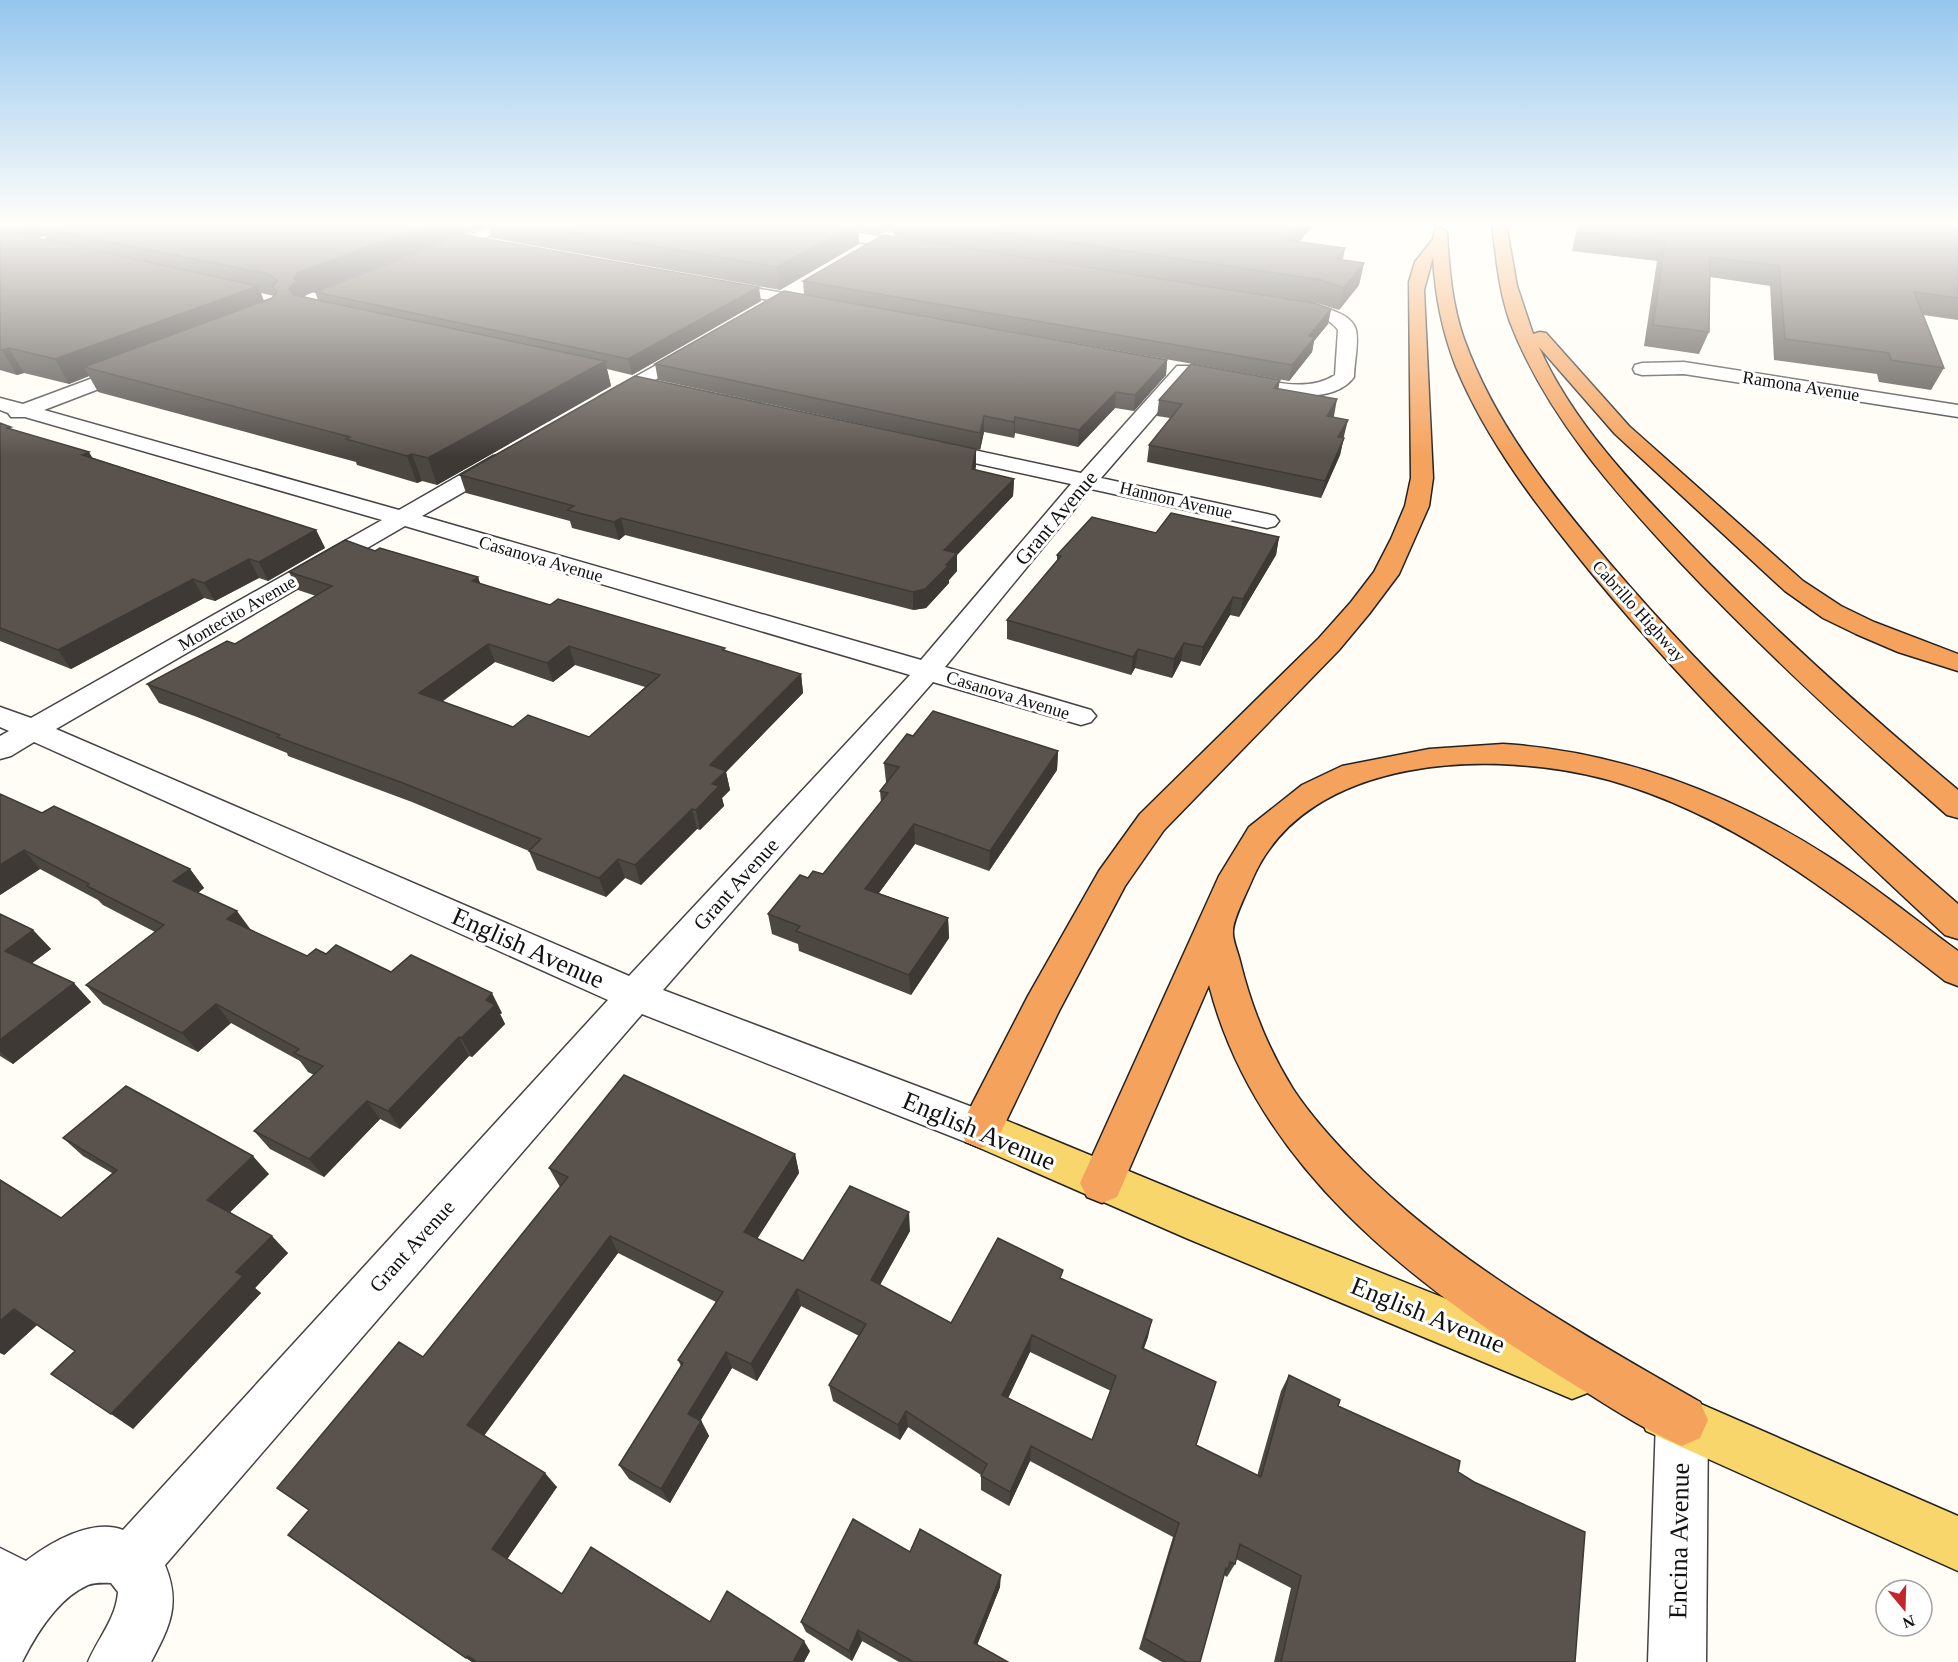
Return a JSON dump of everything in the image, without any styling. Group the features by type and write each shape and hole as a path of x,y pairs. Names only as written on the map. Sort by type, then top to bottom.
{"highway":[{"path":"981,1129 1042,1007 1111,880 1152,822 1329,644 1386,574 1417,506 1421,487 1422,447 1416,302"},
{"name":"Cabrillo Highway","path":"1445,302 1449,323 1462,359 1499,431 1547,502 1627,600 1704,683 1812,790 1958,925"},
{"path":"1513,302 1611,420 1781,575 1818,603 1848,620 1908,646 1958,663"},
{"path":"1513,302 1536,360 1560,400 1611,471 1656,523 1770,639 1870,731 1958,807"},
{"path":"1102,1183 1215,931 1233,880 1259,836 1311,791 1337,778 1369,768 1433,758 1504,753 1578,763 1631,777 1682,795 1735,818 1814,864 1958,971"},
{"path":"1215,931 1232,1001 1246,1042 1272,1090 1300,1134 1341,1180 1452,1275 1540,1336 1682,1420"}],"main road":[{"name":"English Avenue","path":"981,1129 1102,1183 1397,1301 1682,1420 1958,1544"}],"street":[{"path":"754,315 777,302"},
{"path":"802,302 830,307"},
{"path":"1160,366 1296,389 1331,386 1344,377 1347,371 1347,330 1339,319 1316,310 1275,303"},
{"path":"586,412 715,338"},
{"path":"0,420 11,407 154,361"},
{"name":"Ramona Avenue","path":"1642,369 1684,368 1958,411"},
{"name":"Grant Avenue","path":"131,1562 634,995 914,689 927,670 1087,480 1202,374"},
{"path":"614,378 660,388"},
{"name":"Casanova Avenue","path":"11,407 402,518 1081,716"},
{"name":"Hannon Avenue","path":"914,443 1267,521"},
{"name":"Montecito Avenue","path":"0,749 525,448"},
{"name":"English Avenue","path":"0,716 634,995 981,1129"},
{"name":"Encina Avenue","path":"1677,1662 1682,1420"},
{"path":"0,1644 9,1625 14,1587 49,1579 72,1564 95,1556 115,1556 131,1562 142,1576 146,1595 142,1618 131,1644 117,1662"}],"building":[{"path":"0,302 215,302 55,359 9,348 0,350"},
{"path":"262,302 325,302 605,361 428,458 412,454 407,456 346,439 350,437 84,367"},
{"path":"360,302 733,302 628,359"},
{"path":"765,302 843,302 1167,360 1135,395 1116,392 1079,430 1015,417 1014,422 984,416 980,433 655,364"},
{"path":"923,302 1305,302 1331,309 1309,336 1315,337 1292,365"},
{"path":"1656,302 1709,302 1709,332 1653,325"},
{"path":"1782,302 1918,302 1944,368 1891,360 1889,353 1785,339"},
{"path":"1191,364 1280,380 1274,388 1337,399 1327,416 1348,420 1338,437 1344,438 1325,481 1149,445 1182,404 1159,400"},
{"path":"635,376 976,449 972,469 1014,479 944,550 957,553 946,565 949,565 925,589 913,592 621,518 614,522 567,510 574,506 460,475"},
{"path":"0,423 11,427 7,428 89,452 82,455 316,530 259,562 249,559 204,583 193,579 58,650 0,628"},
{"path":"1171,513 1279,537 1243,599 1233,597 1203,647 1184,643 1174,659 1138,649 1133,657 1007,620 1061,556 1057,555 1092,517 1156,533"},
{"path":"345,540 375,551 380,548 478,577 472,581 550,605 558,599 725,648 723,650 801,674 710,765 726,771 712,784 719,786 696,810 692,809 635,865 618,859 599,878 529,851 541,839 147,684 227,641 235,644 332,586 289,572","holes":["488,644 547,663 569,646 660,675 589,737 528,715 513,727 419,693"]},
{"path":"933,711 1058,751 990,851 914,824 865,889 948,918 909,975 796,931 800,926 768,914 800,875 808,878 813,871 823,874 888,793 880,791 899,767 884,763 907,734 913,736"},
{"path":"0,794 42,813 54,806 190,869 173,881 237,911 227,919 307,956 316,949 326,954 336,945 391,972 411,955 492,993 486,1000 495,1005 461,1038 459,1037 388,1111 367,1101 309,1159 254,1131 323,1066 294,1053 299,1049 216,1004 182,1033 86,985 164,925 87,886 89,884 24,850 0,865"},
{"path":"0,914 33,930 5,951 74,983 0,1040"},
{"path":"624,1075 795,1154 744,1232 803,1261 850,1186 909,1212 871,1280 951,1323 998,1238 1063,1270 1060,1278 1152,1320 1142,1348 1216,1382 1196,1445 1261,1477 1289,1375 1340,1400 1338,1406 1460,1461 1458,1472 1474,1482 1585,1532 1575,1662 1281,1662 1301,1576 1240,1544 1235,1564 1230,1562 1228,1569 1226,1568 1200,1662 1186,1662 1144,1638 1179,1523 1031,1446 1010,1492 981,1476 987,1464 906,1411 898,1425 829,1385 866,1324 797,1289 751,1364 726,1352 688,1414 701,1421 661,1489 619,1465 683,1363 678,1360 723,1292 610,1236 467,1425 545,1473 492,1549 562,1594 591,1547 710,1622 727,1591 804,1641 793,1662 477,1662 468,1656 466,1658 288,1535 309,1510 277,1488 399,1342 423,1357 568,1177 549,1168","holes":["1032,1335 1116,1376 1092,1440 1002,1395"]},
{"path":"126,1086 253,1156 207,1200 272,1236 236,1272 243,1276 111,1414 51,1374 75,1351 14,1309 0,1321 0,1180 61,1218 117,1170 63,1138"},
{"path":"853,1519 910,1552 920,1529 1001,1575 974,1643 1008,1662 912,1662 858,1630 849,1651 801,1622"}]}
